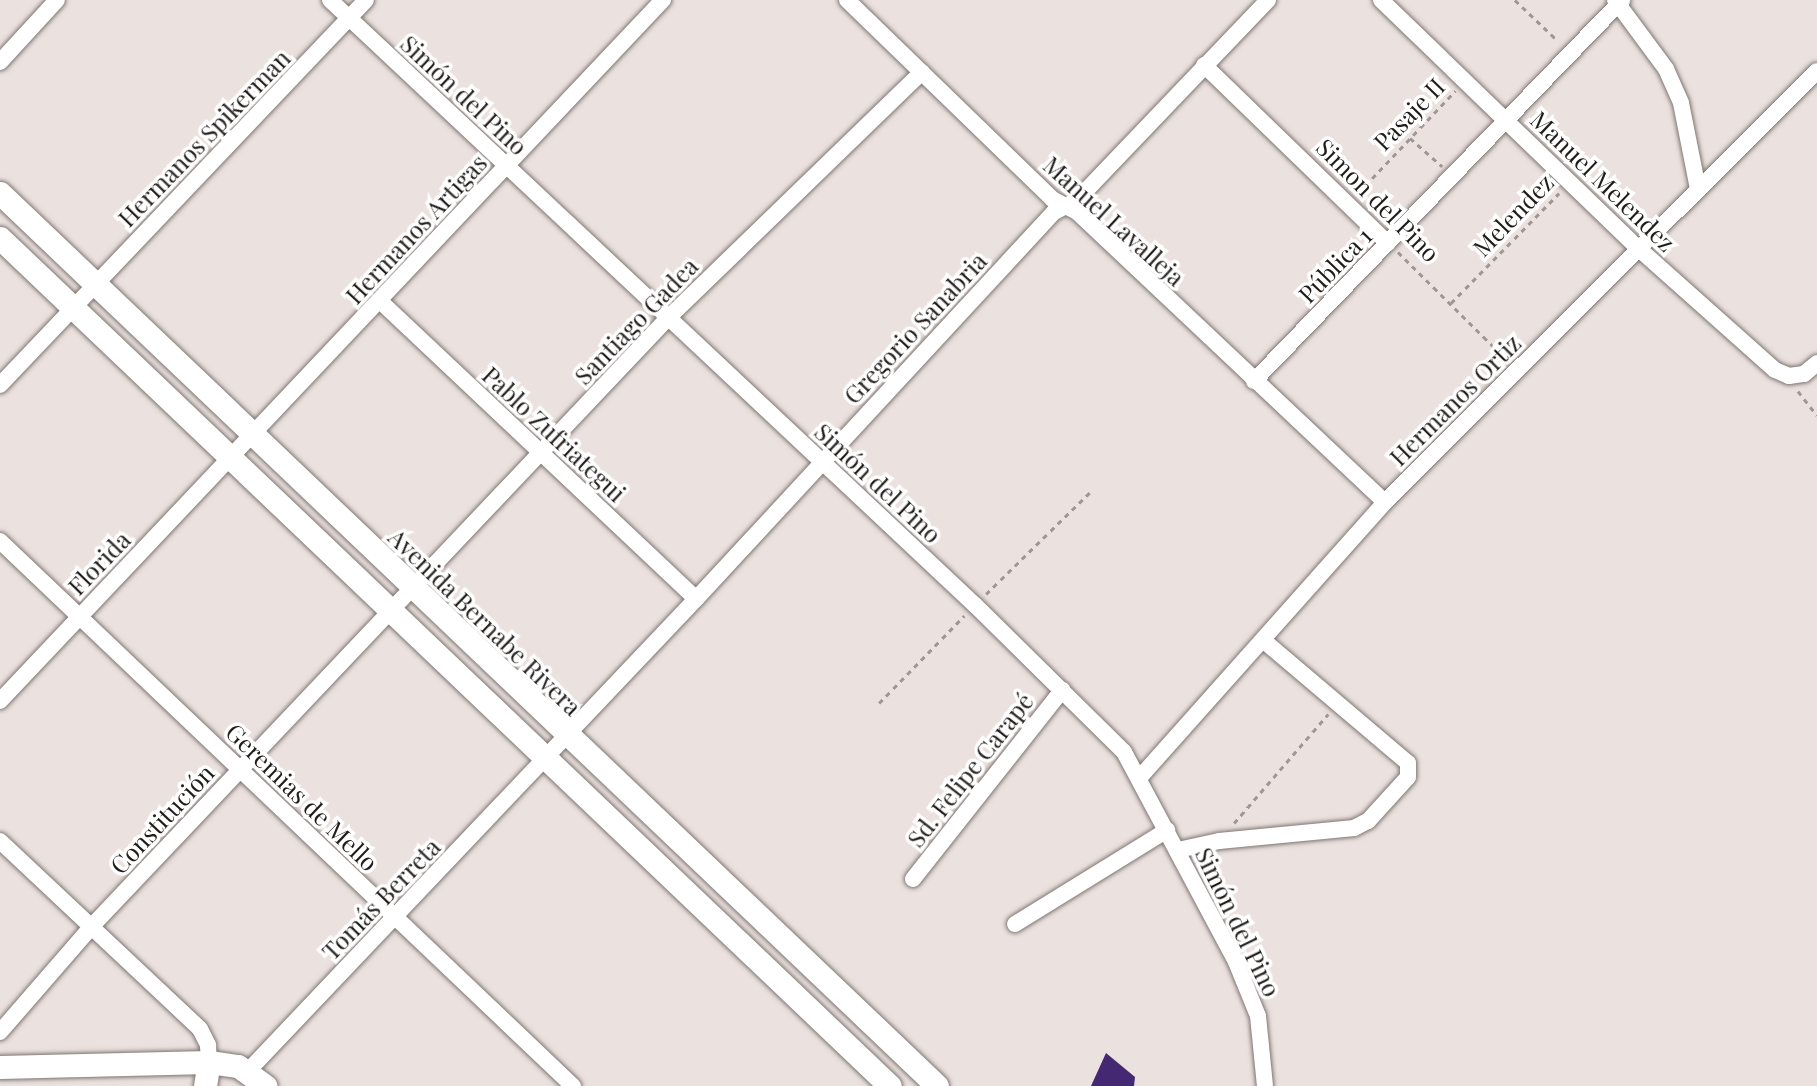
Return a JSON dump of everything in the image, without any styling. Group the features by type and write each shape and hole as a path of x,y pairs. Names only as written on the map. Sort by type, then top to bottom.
{"street":[{"path":"0,62 57,0"},
{"name":"Simón del Pino","path":"330,0 667,319 822,461 1124,752 1140,776 1236,962 1258,1016 1265,1086"},
{"name":"Hermanos Spikerman","path":"0,385 366,0"},
{"name":"Hermanos Artigas","path":"232,459 663,0"},
{"name":"Manuel Lavalleja","path":"847,0 1052,199 1066,206 1385,502"},
{"name":"Gregorio Sanabria","path":"547,758 1054,212 1066,206 1268,0"},
{"name":"Manuel Melendez","path":"1381,0 1637,248 1775,370 1803,371"},
{"path":"1619,1 1666,69 1681,103 1698,189"},
{"name":"Pública 1","path":"1254,381 1619,1"},
{"name":"Simon del Pino","path":"1205,65 1349,202 1388,243"},
{"name":"Hermanos Ortiz","path":"1140,776 1385,502 1817,71"},
{"name":"Santiago Gadea","path":"391,610 667,319 922,72"},
{"name":"Avenida Bernabe Rivera","path":"0,193 252,437 937,1086"},
{"path":"0,238 890,1086"},
{"name":"Pablo Zufriategui","path":"380,301 696,599"},
{"name":"Florida","path":"0,701 232,459"},
{"name":"Geremias de Mello","path":"0,541 573,1086"},
{"name":"Constitución","path":"0,1032 92,926 391,610"},
{"path":"1178,850 1219,841 1361,825 1408,777 1408,763 1263,640"},
{"name":"Sd. Felipe Carapé","path":"913,879 1062,690"},
{"name":"Tomás Berreta","path":"248,1071 547,758"},
{"path":"1015,924 1167,830"},
{"path":"0,841 200,1028 208,1045 209,1062 205,1086"},
{"path":"0,1067 209,1062 248,1071 267,1086"}],"path":[{"path":"1515,0 1555,38"},
{"name":"Pasaje II","path":"1349,202 1465,81"},
{"path":"1410,138 1452,175"},
{"name":"Melendez","path":"1451,303 1570,181"},
{"name":"Simon del Pino","path":"1388,243 1517,371"},
{"path":"1803,371 1817,415"},
{"path":"1219,841 1337,704"}],"building":[{"path":"1106,1053 1135,1077 1134,1086 1091,1086"}]}
